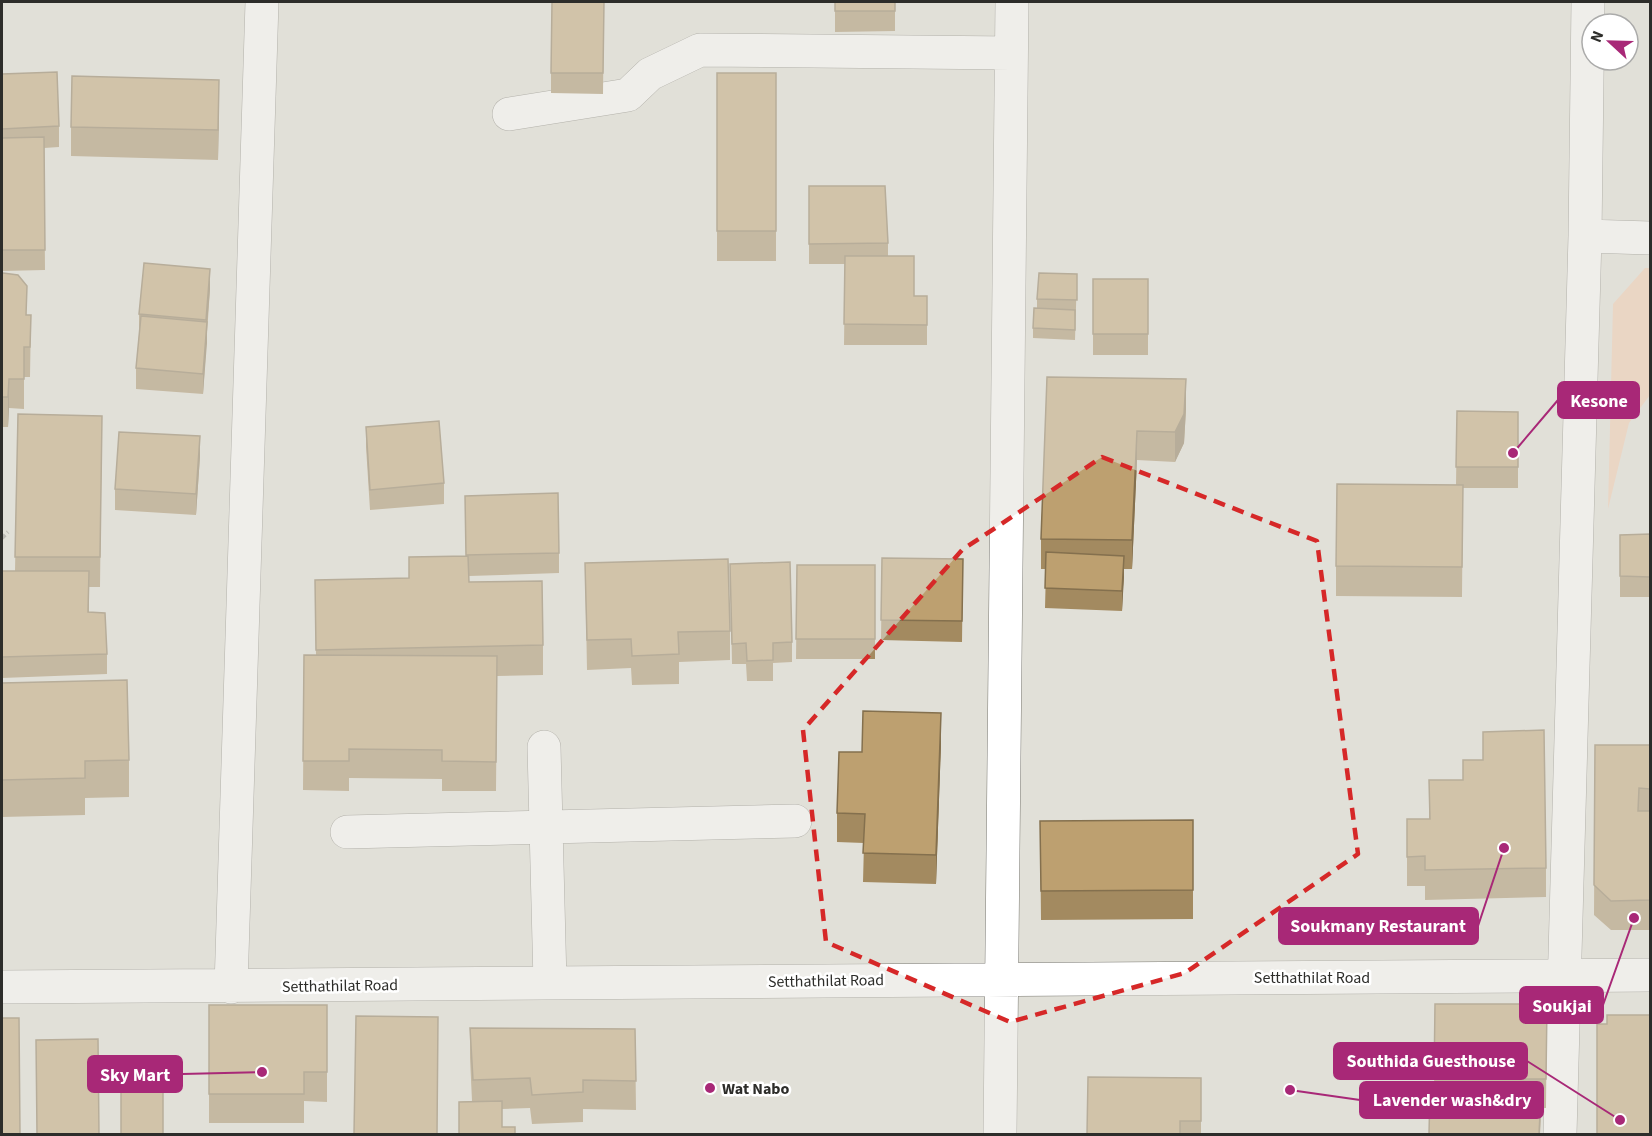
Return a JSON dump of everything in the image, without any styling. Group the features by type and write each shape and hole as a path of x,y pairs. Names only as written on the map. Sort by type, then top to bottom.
{"street":[{"path":"231,987 262,2"},
{"path":"1000,1134 1012,2"},
{"path":"1560,1134 1585,236 1588,2"},
{"path":"509,114 628,95 650,74 700,50 1011,53"},
{"path":"1585,236 1650,238"},
{"path":"544,747 550,982"},
{"path":"347,832 795,821"},
{"name":"Setthathilat Road","path":"2,987 1650,975"}],"path":[{"path":"2,538 8,532"}],"highlighted area":[{"path":"1102,457 1317,541 1358,854 1185,973 1010,1022 826,942 803,730 962,550"}],"shaded area":[{"path":"1645,268 1650,268 1650,395 1629,423 1608,509 1613,304"}],"building":[{"path":"552,2 604,2 603,73 551,73"},
{"path":"835,2 895,2 895,11 835,11"},
{"path":"57,72 59,126 2,129 2,74"},
{"path":"717,73 776,73 776,231 717,231"},
{"path":"72,76 219,80 218,130 71,127"},
{"path":"44,137 45,250 2,250 2,138"},
{"path":"809,186 885,186 888,243 809,244"},
{"path":"845,256 914,256 914,296 927,296 927,325 844,324"},
{"path":"144,263 210,269 206,320 139,314"},
{"path":"3,273 18,275 27,286 26,315 31,315 30,347 24,347 24,379 9,379 8,397 2,397"},
{"path":"1039,273 1077,274 1077,300 1037,299"},
{"path":"1093,279 1148,279 1148,334 1093,334"},
{"path":"1034,308 1075,310 1075,330 1033,328"},
{"path":"141,316 207,322 203,374 136,368"},
{"path":"1047,377 1186,379 1184,414 1175,432 1137,431 1132,540 1041,539"},
{"path":"1457,411 1518,412 1518,467 1456,467"},
{"path":"18,414 102,416 100,557 15,557"},
{"path":"439,421 444,483 370,490 366,427"},
{"path":"119,432 200,436 196,494 115,489"},
{"path":"1337,484 1463,485 1462,567 1336,566"},
{"path":"558,493 559,553 466,555 465,496"},
{"path":"1650,534 1650,577 1620,576 1620,535"},
{"path":"1046,552 1124,556 1122,591 1045,588"},
{"path":"468,556 469,582 542,581 543,645 316,650 315,580 409,578 409,557"},
{"path":"882,558 963,559 962,621 881,620"},
{"path":"728,559 730,631 678,632 679,654 632,656 631,639 587,640 585,563"},
{"path":"790,562 792,642 773,643 773,660 747,661 746,643 732,644 730,564"},
{"path":"797,565 875,565 875,639 796,639"},
{"path":"2,571 89,571 88,612 105,613 107,654 2,657"},
{"path":"304,655 497,656 496,762 442,761 442,750 349,749 349,761 303,761"},
{"path":"127,680 129,760 85,761 85,778 2,780 2,683"},
{"path":"863,711 941,713 936,855 863,853 865,814 837,813 839,752 862,752"},
{"path":"1544,730 1546,868 1425,870 1425,856 1407,857 1407,819 1430,819 1429,780 1463,780 1463,760 1483,760 1483,732"},
{"path":"1595,745 1650,745 1650,789 1639,788 1638,811 1650,811 1650,900 1611,901 1594,885"},
{"path":"1193,820 1193,890 1041,891 1040,821"},
{"path":"1435,1004 1547,1004 1546,1079 1434,1079"},
{"path":"209,1005 327,1005 327,1072 304,1072 304,1094 209,1094"},
{"path":"1607,1015 1650,1015 1650,1134 1597,1134 1597,1024 1607,1024"},
{"path":"356,1016 438,1017 437,1134 354,1134"},
{"path":"2,1018 19,1018 20,1134 2,1134"},
{"path":"470,1028 635,1029 636,1081 583,1080 583,1092 532,1095 530,1078 473,1080"},
{"path":"98,1039 99,1134 37,1134 36,1040"},
{"path":"1088,1077 1201,1078 1201,1121 1180,1121 1180,1134 1087,1134"},
{"path":"121,1087 163,1087 163,1134 121,1134"},
{"path":"1430,1091 1541,1093 1539,1134 1429,1134"},
{"path":"502,1101 502,1127 515,1127 515,1134 459,1134 459,1102"}],"place":[{"name":"Kesone","path":"1513,453"},
{"name":"Soukmany Restaurant","path":"1504,848"},
{"name":"Soukjai","path":"1634,918"},
{"name":"Sky Mart","path":"262,1072"},
{"name":"Wat Nabo","path":"710,1088"},
{"name":"Lavender wash&dry","path":"1290,1090"},
{"name":"Southida Guesthouse","path":"1620,1120"}]}
